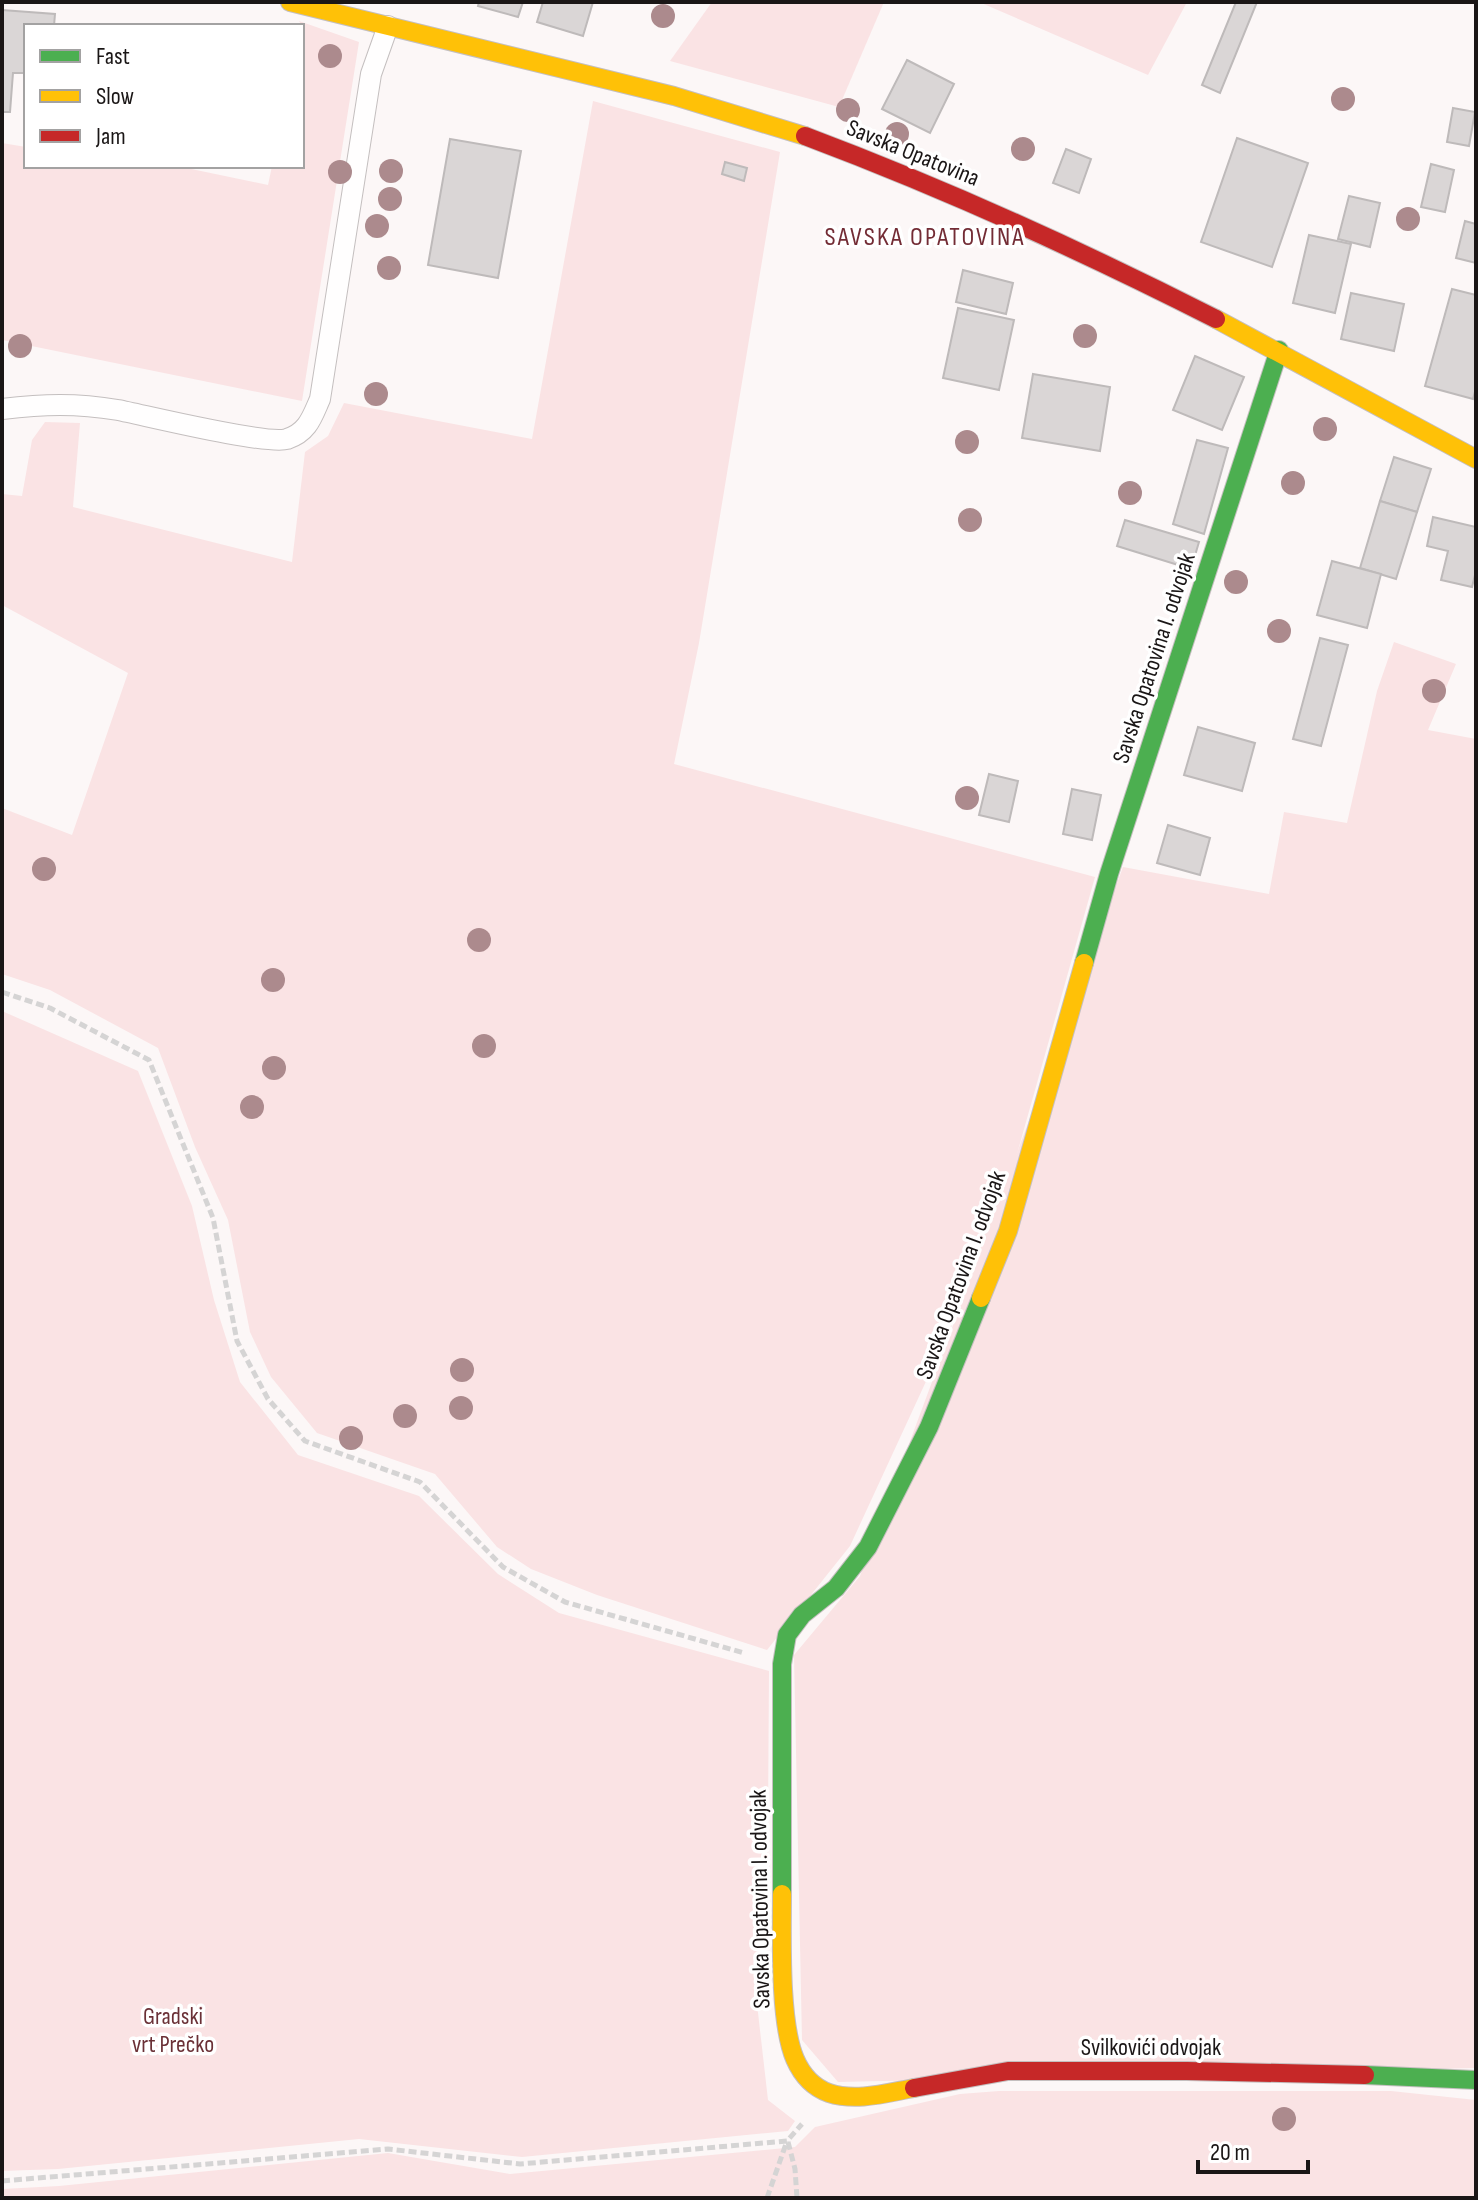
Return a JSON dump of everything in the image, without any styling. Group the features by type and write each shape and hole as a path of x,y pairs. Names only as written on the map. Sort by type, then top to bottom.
{"street":[{"name":"Savska Opatovina","path":"290,2 662,92 793,132 954,194 1105,261 1279,350 1476,459"},
{"name":"Savska Opatovina I. odvojak","path":"829,2093 814,2086 803,2074 794,2057 787,2024 782,1941 782,1664 787,1635 802,1615 836,1588 868,1547 929,1427 1008,1231 1109,874 1279,350"},
{"name":"Svilkovići odvojak","path":"829,2093 848,2097 876,2095 1008,2071 1187,2071 1476,2080"}],"lane":[{"path":"2,409 54,403 115,410 284,440 307,429 320,399 371,74 388,26"}],"path":[{"path":"2,992 50,1008 149,1060 213,1218 237,1341 268,1399 305,1441 420,1482 503,1567 565,1602 782,1664"},
{"path":"767,2198 787,2141 829,2093"},
{"path":"2,2181 388,2149 520,2164 787,2141"},
{"path":"787,2141 795,2169 797,2198"}],"green space":[{"path":"712,2 884,2 839,107 670,61"},
{"path":"979,2 1187,2 1148,75"},
{"path":"299,21 359,42 302,401 2,340 2,143 24,147 24,168 187,168 268,185 272,168 304,168 304,24"},
{"path":"593,101 780,152 699,643 674,764 1095,877 995,1232 850,1546 767,1650 597,1595 531,1569 497,1547 435,1474 317,1433 271,1377 250,1332 228,1220 195,1147 158,1048 50,990 2,974 2,808 72,835 128,673 2,605 2,494 22,496 32,440 45,422 80,423 73,507 292,562 305,452 328,436 344,403 532,439"},
{"path":"1394,642 1456,664 1428,730 1476,739 1476,2068 838,2082 802,2040 794,1655 860,1576 1123,867 1269,894 1284,812 1347,823 1377,691"},
{"name":"Gradski vrt Prečko","path":"2,1011 138,1071 192,1206 214,1300 240,1382 298,1455 419,1496 498,1574 559,1613 769,1671 767,1972 753,1969 768,2100 795,2121 788,2131 522,2157 359,2139 58,2169 2,2171"},
{"path":"999,2091 1391,2091 1476,2100 1476,2198 2,2198 2,2189 388,2153 510,2174 795,2147 815,2127 960,2094"}],"building":[{"path":"479,2 523,2 518,17 478,6"},
{"path":"543,2 593,2 583,36 537,22"},
{"path":"1236,2 1257,2 1220,93 1202,85"},
{"path":"2,10 55,14 54,24 24,24 24,73 13,73 10,112 2,112"},
{"path":"907,60 954,84 930,133 882,109"},
{"path":"1453,108 1475,112 1469,146 1447,142"},
{"path":"1237,138 1308,163 1272,267 1201,242"},
{"path":"450,139 521,151 498,278 428,265"},
{"path":"1066,149 1091,159 1079,193 1053,183"},
{"path":"725,162 747,168 744,181 722,174"},
{"path":"1431,164 1454,170 1445,212 1421,207"},
{"path":"1349,196 1380,203 1370,247 1338,239"},
{"path":"1465,221 1476,224 1476,263 1456,258"},
{"path":"1309,235 1351,244 1335,313 1293,303"},
{"path":"963,270 1013,283 1006,314 956,302"},
{"path":"1452,289 1476,295 1476,388 1473,399 1425,386"},
{"path":"1351,293 1404,304 1394,351 1341,339"},
{"path":"958,308 1014,320 999,390 943,378"},
{"path":"1195,356 1244,377 1222,430 1173,410"},
{"path":"1033,374 1110,387 1100,451 1022,438"},
{"path":"1197,440 1228,448 1204,534 1173,524"},
{"path":"1394,457 1431,469 1417,512 1380,501"},
{"path":"1380,501 1417,512 1396,579 1360,568"},
{"path":"1433,517 1476,527 1476,571 1472,587 1441,580 1448,551 1427,546"},
{"path":"1125,520 1199,542 1191,569 1117,546"},
{"path":"1332,561 1381,574 1367,628 1317,615"},
{"path":"1320,638 1348,645 1321,746 1293,739"},
{"path":"1198,727 1255,743 1242,791 1184,775"},
{"path":"989,774 1018,781 1009,822 979,815"},
{"path":"1072,789 1101,795 1092,840 1063,834"},
{"path":"1168,825 1210,838 1200,875 1157,863"}],"traffic: fast":[{"path":"1084,963 1109,874 1279,350"},
{"path":"782,1894 782,1664 787,1635 802,1615 836,1588 868,1547 929,1427 981,1298"},
{"path":"1365,2075 1476,2080"}],"traffic: slow":[{"path":"290,2 674,96 805,136"},
{"path":"1216,319 1476,459"},
{"path":"981,1298 1008,1231 1084,963"},
{"path":"782,1894 786,2024 801,2070 818,2087 839,2096 871,2096 914,2088"}],"traffic: jam":[{"path":"805,136 1013,222 1216,319"},
{"path":"914,2088 1008,2071 1365,2075"}],"district":[{"name":"SAVSKA OPATOVINA","path":"925,237"}]}
